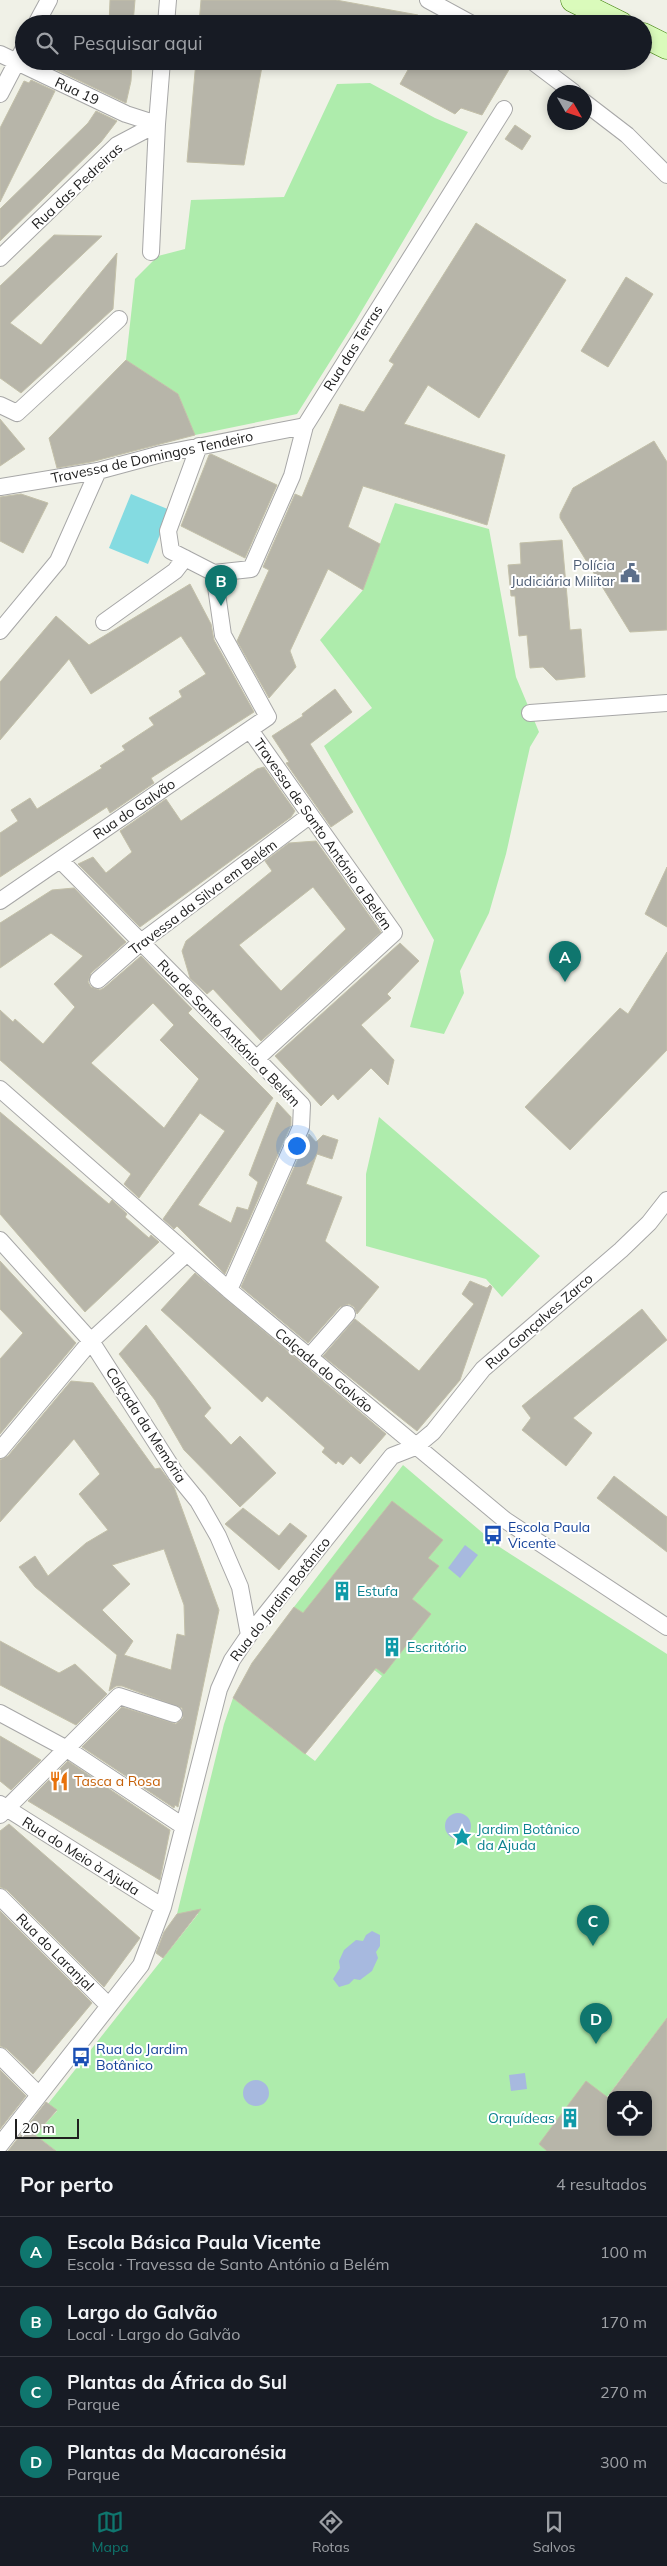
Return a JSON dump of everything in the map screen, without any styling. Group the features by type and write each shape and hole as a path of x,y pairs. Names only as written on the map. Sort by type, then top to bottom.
{"main road":[{"path":"573,0 603,15"},
{"path":"652,40 667,47"}],"street":[{"path":"41,15 49,0"},
{"path":"167,15 168,0"},
{"path":"428,0 456,15"},
{"name":"Rua 19","path":"0,54 15,55"},
{"path":"0,94 15,65"},
{"name":"Rua 19","path":"47,70 126,114 156,124"},
{"path":"151,252 156,124 161,70"},
{"path":"544,70 564,85"},
{"path":"592,108 627,134 665,167"},
{"name":"Rua das Terras","path":"214,573 251,569 292,476 305,426 504,109"},
{"name":"Rua das Pedreiras","path":"0,258 117,145 156,124"},
{"path":"0,405 17,413 119,319"},
{"name":"Travessa de Domingos Tendeiro","path":"0,488 98,471 199,446 305,426"},
{"path":"199,446 168,531 171,551 214,573"},
{"path":"0,631 58,561 98,471"},
{"path":"104,622 175,571 185,558"},
{"name":"Rua do Galvão","path":"0,901 268,717 223,635 214,573"},
{"path":"530,713 667,703"},
{"name":"Travessa de Santo António a Belém","path":"250,730 309,816 394,933 256,1059"},
{"name":"Travessa da Silva em Belém","path":"98,980 141,942 309,816"},
{"name":"Rua de Santo António a Belém","path":"60,860 302,1105 301,1127 229,1290"},
{"name":"Calçada do Galvão","path":"0,1089 229,1290 415,1447 505,1520 667,1627"},
{"name":"Rua Gonçalves Zarco","path":"415,1447 433,1432 484,1369 620,1250 649,1223 667,1200"},
{"name":"Calçada da Memória","path":"0,1240 91,1341 176,1474 198,1501 218,1536 240,1587 249,1635"},
{"path":"0,1450 91,1341 187,1253"},
{"path":"309,1358 347,1314"},
{"name":"Rua do Jardim Botânico","path":"0,2145 141,1965 163,1907 219,1689 232,1660 249,1635 392,1456 415,1447"},
{"path":"2,1810 119,1696 174,1714"},
{"path":"0,1713 67,1748 184,1826"},
{"name":"Rua do Meio à Ajuda","path":"2,1810 163,1907"},
{"name":"Rua do Laranjal","path":"0,1897 109,2006"},
{"path":"0,2056 39,2095"}],"green space":[{"path":"370,83 435,118 468,132 355,322 297,414 195,435 178,394 126,360 135,279 158,256 185,249 191,200 284,197 337,84"},
{"path":"395,503 489,529 516,677 539,732 530,747 506,854 489,913 460,971 464,993 444,1034 410,1027 434,940 324,746 372,708 320,640 363,590"},
{"path":"379,1117 540,1256 502,1297 486,1279 366,1246 366,1174"},
{"name":"Jardim Botânico da Ajuda","path":"403,1465 498,1546 667,1654 667,2018 612,2091 607,2091 607,2097 566,2151 56,2151 35,2135 57,2111 48,2104 198,1914 177,1914 224,1724 233,1698 315,1761 382,1676 294,1607"}],"shaded area":[{"path":"131,494 170,510 148,564 109,548"},
{"path":"465,1545 478,1555 460,1578 448,1568"},
{"path":"458,1813 467,1817 471,1826 467,1835 458,1839 449,1835 445,1826 449,1817"},
{"path":"372,1931 380,1935 380,1946 376,1952 378,1958 372,1971 360,1980 354,1979 349,1984 339,1987 333,1979 340,1968 339,1961 344,1950 356,1940 363,1941 366,1935"},
{"path":"525,2073 527,2089 511,2091 509,2075"},
{"path":"256,2080 265,2084 269,2093 265,2102 256,2106 247,2102 243,2093 247,2084"}],"building":[{"path":"110,0 135,0 134,15 109,15"},
{"path":"201,0 336,0 418,15 200,15"},
{"path":"57,70 132,70 126,103"},
{"path":"195,70 261,70 244,165 187,162"},
{"path":"408,70 509,70 482,115 461,108 455,114 400,84"},
{"path":"31,80 55,91 0,202 0,128 24,81 29,83"},
{"path":"96,111 117,121 101,142 0,241 0,209 88,123"},
{"path":"515,125 531,136 522,150 505,139"},
{"path":"476,223 566,280 479,418 428,385 404,424 505,455 487,525 363,486 348,527 380,544 363,590 328,569 290,651 296,667 269,698 237,641 269,570 263,567 295,494 302,497 340,404 364,412 394,364 389,361"},
{"path":"54,235 102,236 10,323 41,345 117,253 113,309 21,393 0,378 0,286"},
{"path":"626,277 653,294 608,367 581,351"},
{"path":"126,360 178,394 195,435 91,462 57,468 49,438"},
{"path":"0,419 25,449 0,466"},
{"name":"Polícia Judiciária Militar","path":"654,441 667,462 667,630 630,632 560,518 560,514 573,488"},
{"path":"211,454 277,485 245,558 181,526"},
{"path":"21,494 48,503 23,553 0,541 0,497"},
{"path":"562,540 570,630 581,629 585,677 556,680 543,667 530,668 527,635 519,636 515,596 511,596 508,565 521,564 520,543"},
{"path":"190,584 211,624 214,640 254,712 151,778 154,783 110,813 107,807 0,877 0,833 18,821 11,810 30,798 37,809 102,768 100,766 125,750 122,746 154,725 149,718 182,697 179,691 206,674 181,636 91,694 69,659 0,740 0,682 56,616 89,645"},
{"path":"335,689 352,712 310,744 353,812 331,827 286,763 289,762 272,736 303,716 302,714"},
{"path":"264,767 295,811 291,817 140,927 78,864 93,857 106,873 132,852 120,831 166,799 181,821 257,769"},
{"path":"316,841 381,932 261,1041 213,989 207,994 190,978 182,951 186,941 272,871 265,861 289,843","holes":["313,887 346,929 281,991 239,945"]},
{"path":"667,867 667,927 645,914"},
{"path":"74,888 126,942 91,973 88,982 91,987 100,990 104,988 141,956 192,1009 188,1013 273,1098 198,1205 231,1223 237,1207 248,1210 258,1182 249,1175 277,1102 291,1117 291,1125 225,1274 177,1226 174,1229 163,1219 225,1131 200,1113 139,1198 124,1184 131,1174 0,1060 0,1010 13,1022 15,1019 43,1044 75,1007 54,984 83,956 51,933 0,968 0,923 52,890","holes":["153,1003 174,1025 160,1040 199,1079 164,1128 91,1063"]},
{"path":"400,943 419,961 387,994 391,998 361,1025 394,1060 388,1085 371,1068 338,1100 333,1094 321,1106 275,1056"},
{"path":"667,952 667,1050 570,1150 525,1107 620,1008 628,1014"},
{"path":"0,1112 109,1204 112,1200 127,1214 125,1217 149,1238 151,1235 159,1242 85,1312 0,1214"},
{"path":"309,1134 316,1142 323,1135 338,1140 332,1159 317,1154 306,1184 342,1197 325,1241 379,1287 357,1314 354,1307 349,1304 340,1307 308,1343 241,1287"},
{"path":"0,1261 76,1343 0,1434 0,1359 23,1333 0,1309"},
{"path":"195,1273 386,1434 360,1464 351,1456 343,1465 338,1461 336,1464 322,1452 325,1448 267,1396 262,1402 161,1310"},
{"path":"470,1281 487,1288 490,1285 492,1287 460,1380 417,1431 323,1356 355,1319 419,1371 474,1304 462,1294"},
{"path":"642,1309 667,1340 573,1418 592,1433 566,1466 522,1430 531,1418 522,1406"},
{"path":"146,1325 211,1408 204,1416 231,1445 240,1436 276,1473 240,1507 184,1450 155,1400 119,1354"},
{"path":"71,1381 93,1383 155,1469 160,1468 174,1487 219,1610 178,1807 175,1805 174,1808 82,1747 122,1707 176,1724 183,1718 182,1708 122,1686 116,1686 109,1691 117,1655 35,1587 19,1567 35,1556 48,1576 86,1543 108,1530 79,1494 100,1474 74,1439 0,1522 0,1460 8,1456","holes":["164,1549 184,1605 185,1636 177,1634 171,1670 124,1655 133,1641 102,1610 130,1584 112,1565"]},
{"path":"614,1476 667,1517 667,1552 597,1498"},
{"path":"392,1501 443,1540 428,1558 439,1566 412,1599 431,1614 384,1674 376,1668 305,1754 233,1698 252,1663 294,1607 303,1613"},
{"path":"243,1508 279,1536 290,1523 307,1536 279,1570 225,1524"},
{"path":"0,1641 59,1673 75,1664 107,1694 76,1725 0,1685"},
{"path":"0,1736 41,1760 11,1790 0,1781"},
{"path":"68,1761 170,1830 160,1880 28,1801"},
{"path":"9,1824 140,1938 104,1987 7,1890 0,1887 0,1831"},
{"path":"201,1909 163,1958 156,1953 164,1932 177,1914"},
{"path":"0,1911 92,2003 33,2074 7,2049 0,2046"},
{"path":"667,2018 667,2151 547,2151 539,2144 586,2081 607,2097 607,2136 652,2136 652,2091 612,2091"},
{"path":"0,2070 26,2096 0,2129"},
{"path":"46,2102 57,2110 35,2135 56,2151 8,2151"}],"place":[{"name":"Polícia Judiciária Militar","path":"630,573"},
{"name":"Largo do Galvão","path":"221,606"},
{"name":"Escola Básica Paula Vicente","path":"565,982"},
{"name":"Escola Paula Vicente","path":"493,1535"},
{"name":"Estufa","path":"342,1591"},
{"name":"Escritório","path":"392,1647"},
{"name":"Tasca a Rosa","path":"59,1781"},
{"name":"Jardim Botânico da Ajuda","path":"462,1837"},
{"name":"Plantas da África do Sul","path":"593,1946"},
{"name":"Plantas da Macaronésia","path":"596,2044"},
{"name":"Rua do Jardim Botânico","path":"81,2057"},
{"name":"Orquídeas","path":"570,2118"}]}
